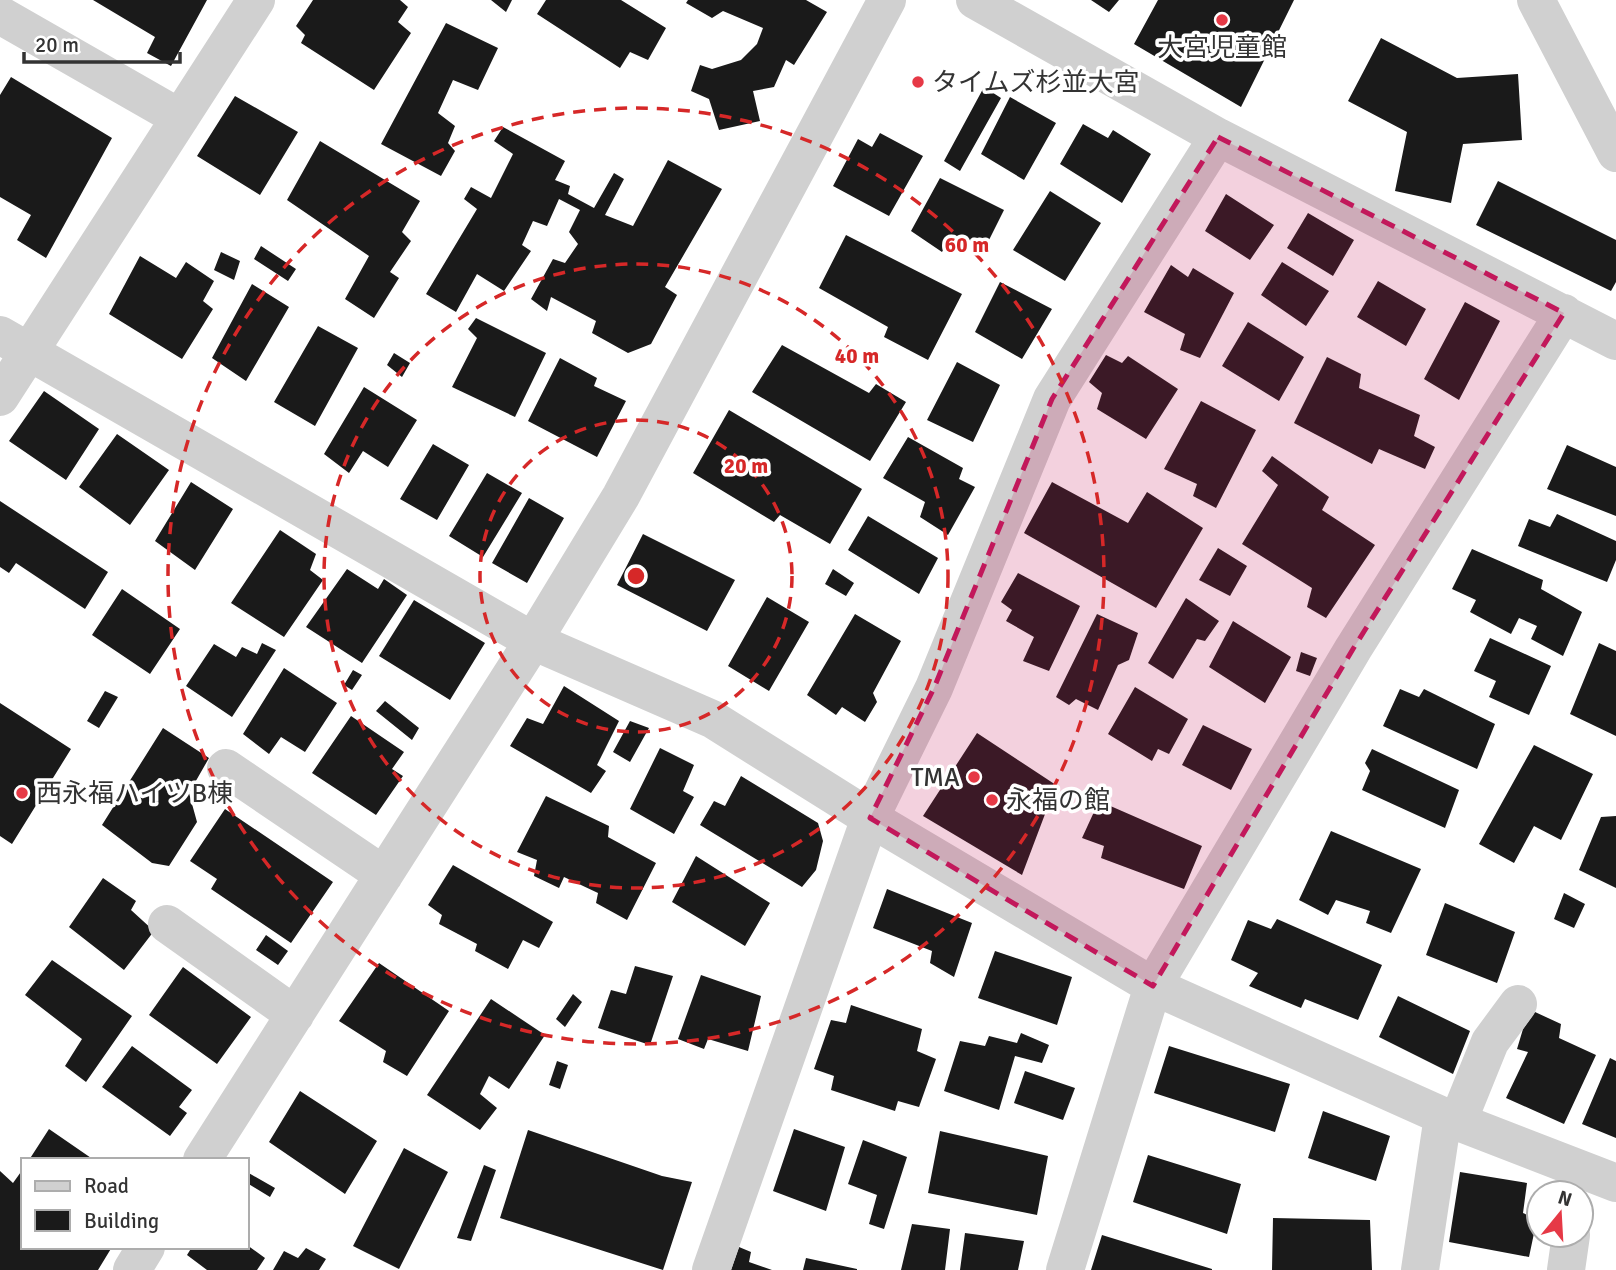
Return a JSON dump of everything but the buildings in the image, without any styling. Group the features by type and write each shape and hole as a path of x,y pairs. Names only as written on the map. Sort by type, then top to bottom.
{"street":[{"path":"0,397 15,343 180,118 256,0"},
{"path":"203,1158 533,640 621,496 887,0"},
{"path":"975,0 1218,137 1616,341"},
{"path":"1536,0 1616,153"},
{"path":"0,15 180,118"},
{"path":"711,1270 870,818 934,688 1052,399 1218,137"},
{"path":"1065,1270 1153,986 1353,649 1564,313"},
{"path":"15,343 533,640 712,719 870,818 1153,986 1450,1118 1574,1179"},
{"path":"226,768 384,875"},
{"path":"167,924 295,1015"},
{"path":"1420,1270 1450,1118 1490,1042 1518,1004"},
{"path":"1595,1182 1616,1183"},
{"path":"1566,1270 1569,1249"}],"highlighted area":[{"path":"1218,137 1564,313 1353,649 1153,986 870,818 934,688 1052,399"}],"place":[{"name":"大宮児童館","path":"1222,20"},
{"name":"タイムズ杉並大宮","path":"918,82"},
{"name":"TMA","path":"974,777"},
{"name":"西永福ハイツB棟","path":"22,793"},
{"name":"永福の館","path":"992,800"}]}
